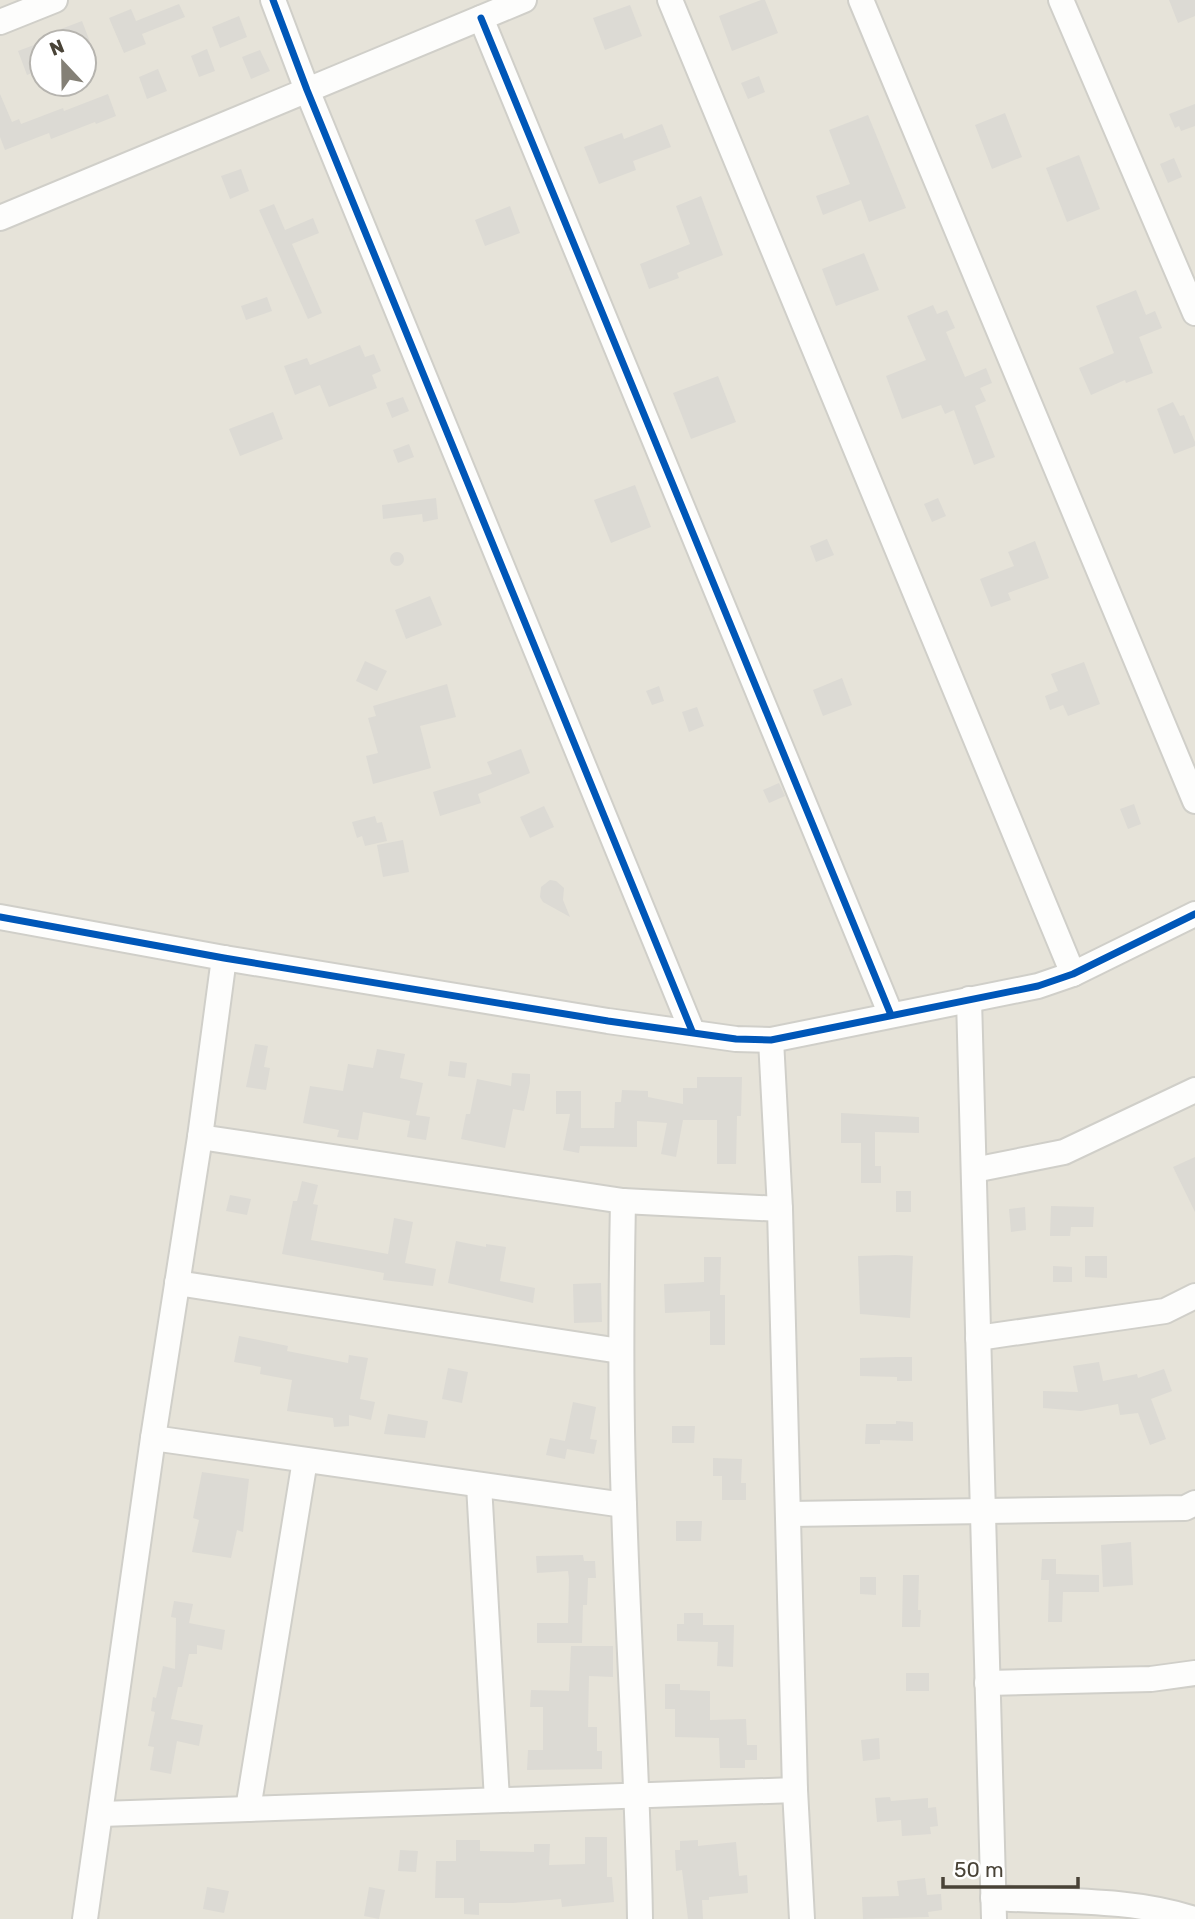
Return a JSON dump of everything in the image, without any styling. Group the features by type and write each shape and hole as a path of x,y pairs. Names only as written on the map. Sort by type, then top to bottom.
{"street":[{"path":"0,22 55,0"},
{"path":"273,0 307,90 692,1031"},
{"path":"0,218 524,0"},
{"path":"670,0 1073,974"},
{"path":"861,0 1195,801"},
{"path":"1061,0 1195,313"},
{"path":"481,18 891,1015"},
{"path":"0,918 608,1021 736,1039 771,1040 1038,986 1073,974 1195,914"},
{"path":"85,1919 224,958"},
{"path":"969,999 993,1908 1123,1906 1171,1911 1194,1919"},
{"path":"771,1040 780,1209 802,1919"},
{"path":"974,1170 1064,1152 1195,1090"},
{"path":"200,1137 623,1201 780,1209"},
{"path":"623,1201 620,1352 624,1505 638,1797 640,1919"},
{"path":"177,1283 620,1352"},
{"path":"978,1338 1165,1311 1195,1296"},
{"path":"153,1438 624,1505"},
{"path":"248,1809 305,1460"},
{"path":"479,1485 497,1800"},
{"path":"790,1514 1185,1508 1195,1503"},
{"path":"988,1683 1151,1679 1195,1673"},
{"path":"101,1814 796,1790"}],"shaded area":[{"path":"0,0 1195,0 1195,1919 0,1919"}],"building":[{"path":"765,0 778,33 732,51 719,16"},
{"path":"1169,0 1195,0 1195,16 1178,23"},
{"path":"179,4 185,17 142,34 146,44 124,53 109,18 131,9 136,21"},
{"path":"630,5 642,36 605,50 593,18"},
{"path":"239,16 247,37 220,48 212,27"},
{"path":"82,21 85,28 64,28"},
{"path":"28,47 27,75 18,51"},
{"path":"207,49 215,71 199,77 191,56"},
{"path":"260,50 270,71 251,79 242,57"},
{"path":"158,69 167,91 147,99 139,77"},
{"path":"759,76 765,92 748,99 741,83"},
{"path":"0,94 12,122 19,119 21,124 108,94 116,116 51,139 49,133 5,150 0,137"},
{"path":"1195,104 1195,126 1181,131 1179,126 1175,128 1169,114"},
{"path":"1005,113 1022,157 992,169 975,125"},
{"path":"868,115 906,208 869,222 861,200 823,215 816,196 850,184 829,130"},
{"path":"662,124 671,147 633,161 636,170 599,184 584,147 622,133 624,139"},
{"path":"1079,155 1100,209 1067,222 1046,168"},
{"path":"1174,158 1182,177 1168,183 1160,164"},
{"path":"241,169 249,191 230,199 221,176"},
{"path":"701,196 723,255 677,273 679,278 649,289 640,264 690,244 676,206"},
{"path":"274,204 285,230 313,218 319,233 292,244 322,313 308,319 259,210"},
{"path":"510,206 520,233 485,246 475,220"},
{"path":"864,253 879,290 836,306 822,269"},
{"path":"1136,290 1146,315 1155,311 1162,328 1139,337 1153,373 1126,383 1125,380 1091,395 1079,368 1114,353 1096,306"},
{"path":"267,297 272,311 246,320 241,306"},
{"path":"933,305 937,314 947,310 955,328 946,332 965,377 986,368 992,383 980,388 986,401 975,406 995,457 974,465 954,410 945,414 941,405 902,419 886,376 926,360 907,316"},
{"path":"360,345 365,357 374,354 381,371 372,375 377,388 329,407 320,385 295,395 284,366 307,358 310,365"},
{"path":"718,376 736,422 691,439 673,393"},
{"path":"403,397 409,411 392,418 386,403"},
{"path":"1173,402 1180,416 1184,415 1195,442 1195,446 1174,454 1157,409"},
{"path":"273,412 283,439 240,456 229,429"},
{"path":"409,444 414,457 398,463 393,450"},
{"path":"635,485 651,527 611,543 594,500"},
{"path":"436,498 438,519 423,522 422,514 383,519 382,505"},
{"path":"938,498 946,516 932,522 924,504"},
{"path":"827,539 834,555 816,562 810,546"},
{"path":"1035,541 1049,578 1008,593 1011,600 991,607 980,579 1014,566 1008,552"},
{"path":"394,552 400,552 404,559 400,566 394,566 390,562 390,556"},
{"path":"430,596 442,625 406,639 395,610"},
{"path":"365,661 387,671 377,691 356,681"},
{"path":"1084,662 1100,704 1068,716 1063,705 1050,710 1045,696 1058,691 1051,674"},
{"path":"842,678 852,705 823,716 813,690"},
{"path":"447,684 456,717 420,726 431,768 373,784 366,756 378,753 368,718 376,716 373,706"},
{"path":"659,686 664,701 652,705 646,691"},
{"path":"697,707 704,726 689,732 682,712"},
{"path":"521,749 530,773 478,794 481,803 440,816 433,792 492,774 487,762"},
{"path":"779,783 785,796 769,803 763,790"},
{"path":"1134,804 1141,824 1128,829 1120,809"},
{"path":"544,806 554,827 530,838 520,817"},
{"path":"375,816 377,823 382,822 387,841 365,846 362,836 357,838 352,822"},
{"path":"403,840 409,872 383,877 377,845"},
{"path":"550,880 556,881 564,888 563,900 570,917 543,902 540,897 541,887"},
{"path":"255,1044 268,1046 264,1067 270,1068 266,1090 246,1087"},
{"path":"377,1049 405,1054 400,1078 423,1083 416,1115 430,1117 426,1140 407,1137 410,1121 363,1112 358,1140 337,1137 339,1130 303,1123 310,1086 343,1091 348,1064 373,1068"},
{"path":"450,1061 467,1063 465,1078 448,1076"},
{"path":"512,1073 530,1074 530,1083 524,1111 513,1109 505,1148 461,1139 466,1114 470,1114 477,1079 511,1086"},
{"path":"697,1077 742,1077 741,1116 737,1116 736,1164 717,1164 717,1120 683,1120 676,1157 661,1154 667,1123 637,1121 637,1147 580,1146 579,1153 563,1150 570,1114 556,1114 556,1091 581,1091 581,1128 614,1128 615,1102 621,1102 622,1090 648,1091 648,1097 683,1104 683,1088 697,1088"},
{"path":"841,1113 919,1117 919,1133 875,1132 875,1166 881,1166 881,1183 861,1183 861,1143 841,1143"},
{"path":"1195,1157 1195,1212 1173,1167"},
{"path":"302,1181 318,1185 313,1204 318,1205 311,1240 388,1254 394,1218 413,1222 405,1263 436,1269 433,1286 383,1280 384,1273 282,1254 293,1201 297,1201"},
{"path":"896,1191 911,1191 911,1212 896,1212"},
{"path":"230,1195 251,1199 247,1215 226,1211"},
{"path":"1051,1206 1094,1207 1093,1227 1071,1227 1070,1236 1050,1236"},
{"path":"1025,1207 1026,1230 1011,1232 1009,1209"},
{"path":"456,1241 486,1247 486,1244 506,1247 500,1281 535,1288 533,1303 448,1283"},
{"path":"858,1256 913,1256 910,1318 860,1314"},
{"path":"1085,1256 1107,1256 1107,1278 1085,1277"},
{"path":"704,1257 721,1257 720,1295 725,1295 725,1345 710,1345 710,1311 665,1313 664,1284 704,1282"},
{"path":"1053,1266 1072,1267 1072,1282 1053,1282"},
{"path":"601,1283 602,1322 574,1323 573,1284"},
{"path":"239,1336 288,1346 287,1351 348,1363 349,1355 368,1358 360,1399 375,1402 371,1420 349,1415 349,1426 334,1427 333,1418 287,1411 292,1380 260,1374 261,1367 234,1362"},
{"path":"912,1357 912,1381 897,1381 897,1377 860,1376 860,1358"},
{"path":"1099,1362 1103,1381 1137,1374 1138,1378 1164,1369 1172,1391 1151,1399 1166,1439 1150,1445 1138,1413 1120,1415 1118,1404 1081,1411 1043,1408 1043,1391 1078,1392 1073,1366"},
{"path":"448,1368 468,1372 462,1403 442,1399"},
{"path":"573,1402 596,1407 590,1439 597,1440 594,1454 567,1449 565,1459 546,1455 550,1438 565,1441"},
{"path":"388,1414 428,1421 425,1438 384,1434"},
{"path":"896,1421 913,1422 913,1441 880,1440 880,1444 865,1444 866,1424 896,1424"},
{"path":"672,1426 695,1426 694,1443 672,1443"},
{"path":"713,1458 742,1459 741,1483 746,1483 746,1500 722,1500 722,1476 713,1476"},
{"path":"202,1472 249,1479 243,1532 237,1530 231,1558 192,1552 199,1520 193,1518"},
{"path":"676,1521 702,1521 701,1541 676,1541"},
{"path":"1131,1542 1133,1585 1103,1587 1101,1545"},
{"path":"583,1555 584,1561 595,1561 596,1578 588,1578 587,1605 583,1605 582,1643 537,1643 537,1623 568,1623 569,1579 568,1571 537,1573 536,1556"},
{"path":"1042,1559 1056,1559 1056,1574 1099,1575 1099,1592 1063,1592 1062,1622 1048,1622 1049,1580 1041,1580"},
{"path":"903,1575 919,1575 920,1627 902,1627"},
{"path":"860,1577 876,1577 876,1595 860,1594"},
{"path":"174,1601 193,1604 189,1623 225,1630 222,1650 197,1645 197,1654 189,1654 171,1719 203,1725 199,1746 177,1741 171,1774 150,1770 154,1747 148,1746 155,1712 151,1711 153,1697 156,1698 163,1666 175,1669 176,1618 171,1617"},
{"path":"684,1613 703,1613 703,1625 734,1625 733,1667 717,1666 718,1642 677,1641 677,1624 684,1624"},
{"path":"571,1646 613,1646 613,1677 589,1676 588,1727 597,1727 597,1751 602,1751 602,1769 527,1770 528,1750 543,1750 543,1707 530,1707 531,1690 569,1691"},
{"path":"906,1673 929,1673 929,1691 906,1691"},
{"path":"665,1684 680,1684 680,1690 710,1691 710,1720 746,1719 747,1745 757,1745 757,1760 745,1760 745,1768 720,1768 719,1738 675,1737 675,1709 665,1709"},
{"path":"879,1738 880,1759 863,1761 861,1740"},
{"path":"890,1797 891,1801 928,1798 928,1808 936,1807 938,1826 930,1827 931,1834 902,1836 901,1820 877,1822 875,1798"},
{"path":"585,1837 607,1837 607,1877 612,1877 614,1902 562,1907 561,1899 479,1903 479,1915 464,1914 464,1898 435,1898 436,1861 456,1861 456,1840 480,1840 480,1851 534,1852 534,1844 550,1844 549,1865 585,1864"},
{"path":"698,1840 698,1846 736,1842 739,1876 747,1875 748,1893 702,1900 703,1919 688,1919 682,1870 676,1871 675,1850 680,1850 680,1841"},
{"path":"400,1850 418,1851 416,1872 398,1871"},
{"path":"925,1878 927,1895 941,1894 942,1910 928,1912 929,1917 863,1919 862,1897 899,1896 897,1881"},
{"path":"207,1887 229,1891 224,1913 203,1909"},
{"path":"369,1887 385,1890 379,1919 364,1916"}],"cycle path":[{"path":"273,0 307,90 692,1031"},
{"path":"481,18 891,1015"},
{"path":"0,917 224,958 608,1021 736,1039 771,1040 1038,986 1073,974 1195,914"}]}
